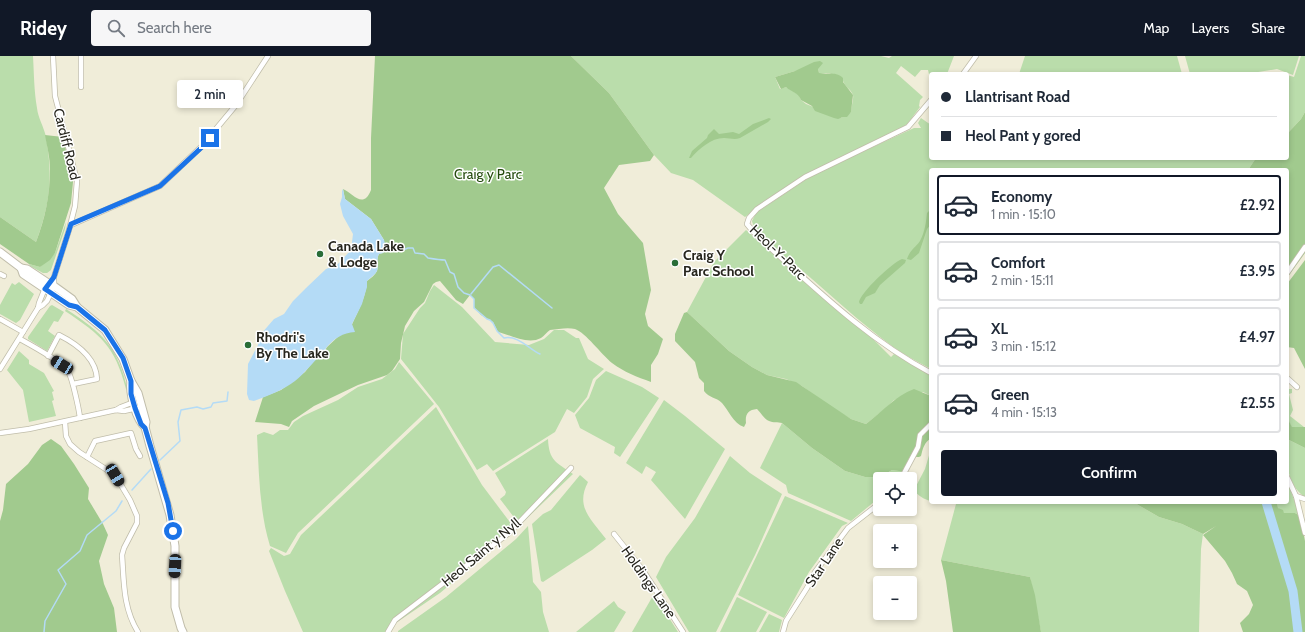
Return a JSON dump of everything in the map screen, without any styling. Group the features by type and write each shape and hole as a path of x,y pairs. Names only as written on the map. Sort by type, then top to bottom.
{"main road":[{"path":"0,252 21,268 27,269 69,305 77,307 105,330 123,358 131,381 130,387 146,422 145,428 170,515 175,546 175,606 181,628 184,632"}],"street":[{"name":"Cardiff Road","path":"0,370 38,308 43,305 54,277 71,224 75,206 77,181 55,96 53,56"},
{"path":"80,87 81,56"},
{"path":"71,224 160,186 202,147 236,105 268,56"},
{"path":"964,72 976,56"},
{"name":"Heol-Y-Parc","path":"929,102 908,127 820,168 805,177 757,209 749,218 747,224 756,235 854,321 895,352 929,372"},
{"path":"1289,270 1305,247"},
{"path":"0,319 23,332"},
{"path":"48,356 59,335 81,348 96,368 97,379 73,384"},
{"path":"20,339 69,371 80,418"},
{"path":"1289,380 1297,386"},
{"path":"0,433 65,422 138,404"},
{"path":"65,422 66,436 70,444 115,475 130,500 137,516 137,523 122,555 125,600 132,622 138,632"},
{"path":"905,472 918,447 920,435 929,426"},
{"path":"87,457 95,441 131,433 140,456"},
{"name":"Heol Saint y Nyll","path":"388,632 395,620 509,533 571,468"},
{"path":"1289,481 1296,496 1305,532"},
{"path":"1296,496 1305,499"},
{"name":"Star Lane","path":"783,632 786,621 825,558 848,528 873,508"},
{"name":"Holdings Lane","path":"614,534 642,569 683,632"}],"green space":[{"path":"0,56 33,56 36,102 46,137 50,178 47,203 36,242 0,217"},
{"name":"Craig y Parc","path":"375,56 571,56 609,93 654,155 650,161 619,165 604,188 618,214 643,243 651,290 645,314 648,326 663,339 658,354 651,365 651,382 631,374 612,363 589,339 579,331 572,328 550,330 541,338 536,340 520,339 498,332 493,322 481,315 474,307 474,299 470,295 463,304 456,300 440,281 433,284 424,302 414,311 405,326 401,343 400,359 392,371 387,375 358,385 314,406 292,421 289,427 281,424 255,422 263,397 281,390 305,372 315,359 323,354 327,347 341,334 349,332 365,295 367,281 377,271 378,256 379,254 383,253 384,240 371,219 345,199 343,189 361,200 368,196 371,190 371,138"},
{"path":"571,56 881,56 889,58 892,56 954,56 948,72 929,72 929,74 928,70 921,70 915,77 901,66 896,73 923,97 920,100 920,107 908,123 901,129 808,173 764,202 745,217 693,180 671,173 654,155 609,93","holes":["818,69 819,74 829,73 842,78 844,84 853,95 851,112 841,118 806,104 801,100 799,95 786,87 780,89 775,77 795,71"]},
{"path":"1025,56 1177,56 1181,72 1020,72"},
{"path":"1185,56 1299,56 1293,75 1289,72 1277,69 1258,72 1189,72"},
{"path":"1301,56 1305,56 1305,112 1301,119 1289,132 1289,76 1294,77"},
{"path":"820,61 823,63 818,69 819,73 840,76 843,78 843,82 853,95 851,112 847,117 838,119 815,111 812,106 801,100 800,97 786,87 781,89 775,77"},
{"path":"1305,112 1305,253 1289,275 1289,168 1249,168 1255,160 1289,160 1289,132 1301,119"},
{"path":"769,118 771,119 768,122 740,138 719,138 710,142 691,158 689,158 692,151 707,138 714,129 719,134 733,132 739,134 753,124"},
{"path":"921,118 929,124 929,160 1255,160 1249,168 929,168 929,368 911,358 880,337 772,246 754,226 752,221 756,213 814,174 914,128 921,128 918,123"},
{"path":"45,135 63,137 73,182 71,203 55,253 50,260 40,267 29,264 0,244 0,217 36,242 44,216 50,179 50,165"},
{"path":"929,211 929,226 919,253 911,260 907,259 922,238 927,213"},
{"path":"66,222 51,270 47,273 43,273 30,266 29,264 40,267 55,253"},
{"path":"746,230 816,292 870,336 891,357 894,354 929,374 929,395 923,392 894,400 866,424 851,419 832,408 802,386 786,379 767,375 752,367 729,351 687,312 714,262"},
{"path":"902,259 906,260 905,263 880,285 875,293 866,297 862,304 860,304 859,302 861,297 871,285 891,266"},
{"path":"1305,260 1305,369 1294,348 1289,347 1289,281"},
{"path":"19,282 34,294 20,320 16,323 0,314 0,305 12,283 15,285"},
{"path":"434,285 462,307 495,342 529,345 544,339 554,330 564,330 576,338 579,338 588,359 604,369 593,379 587,397 574,413 567,409 555,432 493,471 487,464 477,470 439,407 401,359 403,334 425,303"},
{"path":"52,305 64,312 58,322 54,321 48,331 55,336 47,351 28,339 28,337"},
{"path":"66,309 90,326 107,342 119,363 128,391 117,362 105,343 88,327 65,311"},
{"path":"687,312 729,351 752,367 767,375 796,382 851,419 866,424 907,392 914,389 929,395 929,440 924,446 921,456 913,457 906,472 892,470 889,472 873,472 873,477 865,477 845,471 812,448 782,423 767,420 757,409 751,410 748,413 744,427 737,423 722,403 704,391 704,383 699,378 695,362 675,341 675,334 684,313"},
{"path":"19,351 29,360 29,364 44,373 54,391 52,392 54,400 52,401 56,416 29,422 23,390 7,370"},
{"path":"399,362 434,404 298,533 286,553 270,546 266,532 262,505 257,435 264,432 273,435 280,430 288,430 294,422 303,416 338,400 358,387 382,379 395,369"},
{"path":"606,371 642,387 659,398 620,457 614,453 615,447 580,428 575,415 589,398 596,380"},
{"path":"1289,389 1292,389 1292,393 1289,394"},
{"path":"1289,394 1293,410 1290,416 1304,427 1292,428 1289,421"},
{"path":"664,400 725,449 685,519 651,480 656,472 646,466 642,474 626,463"},
{"path":"436,407 482,485 515,529 440,593 390,627 387,632 303,632 269,551 271,548 284,556 290,554 301,535"},
{"path":"1289,421 1292,427 1305,427 1305,448 1289,440"},
{"path":"782,423 812,448 845,471 865,477 873,477 873,503 851,521 788,493 786,485 760,468"},
{"path":"51,439 61,446 89,488 88,499 108,535 99,561 104,584 114,608 117,632 0,632 0,521 3,510 6,484 28,464 42,445"},
{"path":"548,439 550,452 554,460 573,474 520,525 500,499 506,492 495,473"},
{"path":"1289,440 1305,448 1305,497 1298,492 1289,473"},
{"path":"929,455 929,501 917,494 917,484 925,469"},
{"path":"730,456 750,473 782,494 755,555 716,632 689,632 656,577 666,557 695,518"},
{"path":"892,470 902,471 901,472 889,472"},
{"path":"580,475 588,482 584,491 583,499 586,512 606,539 543,582 541,581 532,524 543,514 551,510"},
{"path":"1289,486 1300,516 1295,513 1284,513 1278,508 1277,504 1289,504"},
{"path":"785,496 848,523 842,526 809,572 784,618 738,595"},
{"path":"956,504 1136,504 1159,517 1182,524 1203,534 1201,549 1199,632 1041,632 1030,577 941,560"},
{"path":"1136,504 1277,504 1278,508 1283,510 1284,513 1295,513 1300,516 1305,541 1305,632 1243,632 1240,623 1249,614 1253,605 1247,591 1237,584 1225,561 1203,535 1216,526 1203,534 1182,524 1159,517"},
{"path":"528,526 533,582 541,592 543,612 549,632 398,632 446,597 516,539"},
{"path":"941,560 1030,577 1035,595 1041,632 953,632 946,581"},
{"path":"654,594 678,632 632,632"},
{"path":"737,597 767,612 756,632 720,632"},
{"path":"614,601 618,607 626,612 614,632 576,632"},
{"path":"769,614 782,620 779,632 759,632"}],"water":[{"path":"343,189 345,199 371,219 384,240 386,247 386,250 378,256 377,271 367,281 367,287 362,304 352,324 355,332 343,335 332,341 323,353 299,378 290,384 254,401 249,400 247,394 248,364 258,345 261,334 274,319 284,314 293,301 326,269 337,265 351,250 353,234 343,216 340,204"}],"waterway":[{"path":"386,247 403,250 413,248 415,253 424,254 428,258 445,260 450,272 454,274 458,287 474,299 474,308 490,320 497,331 504,338 519,340 540,354"},
{"path":"471,294 493,267 499,265 552,308"},
{"path":"160,460 180,441 178,422 181,410 197,407 203,409 211,407 213,403 227,401 228,392"},
{"path":"132,490 151,469"},
{"path":"44,632 45,621 66,584 58,570 80,551 87,535 116,511 122,501"},
{"path":"1267,504 1293,591 1298,632"}],"place":[{"name":"Canada Lake & Lodge","path":"320,254"},
{"name":"Craig Y Parc School","path":"675,263"},
{"name":"Rhodri's By The Lake","path":"248,345"}],"route":[{"path":"173,531 168,503 145,428 141,424 131,396 131,381 123,358 112,339 94,319 77,307 69,305 45,289 54,277 71,224 160,186 210,138"}]}
